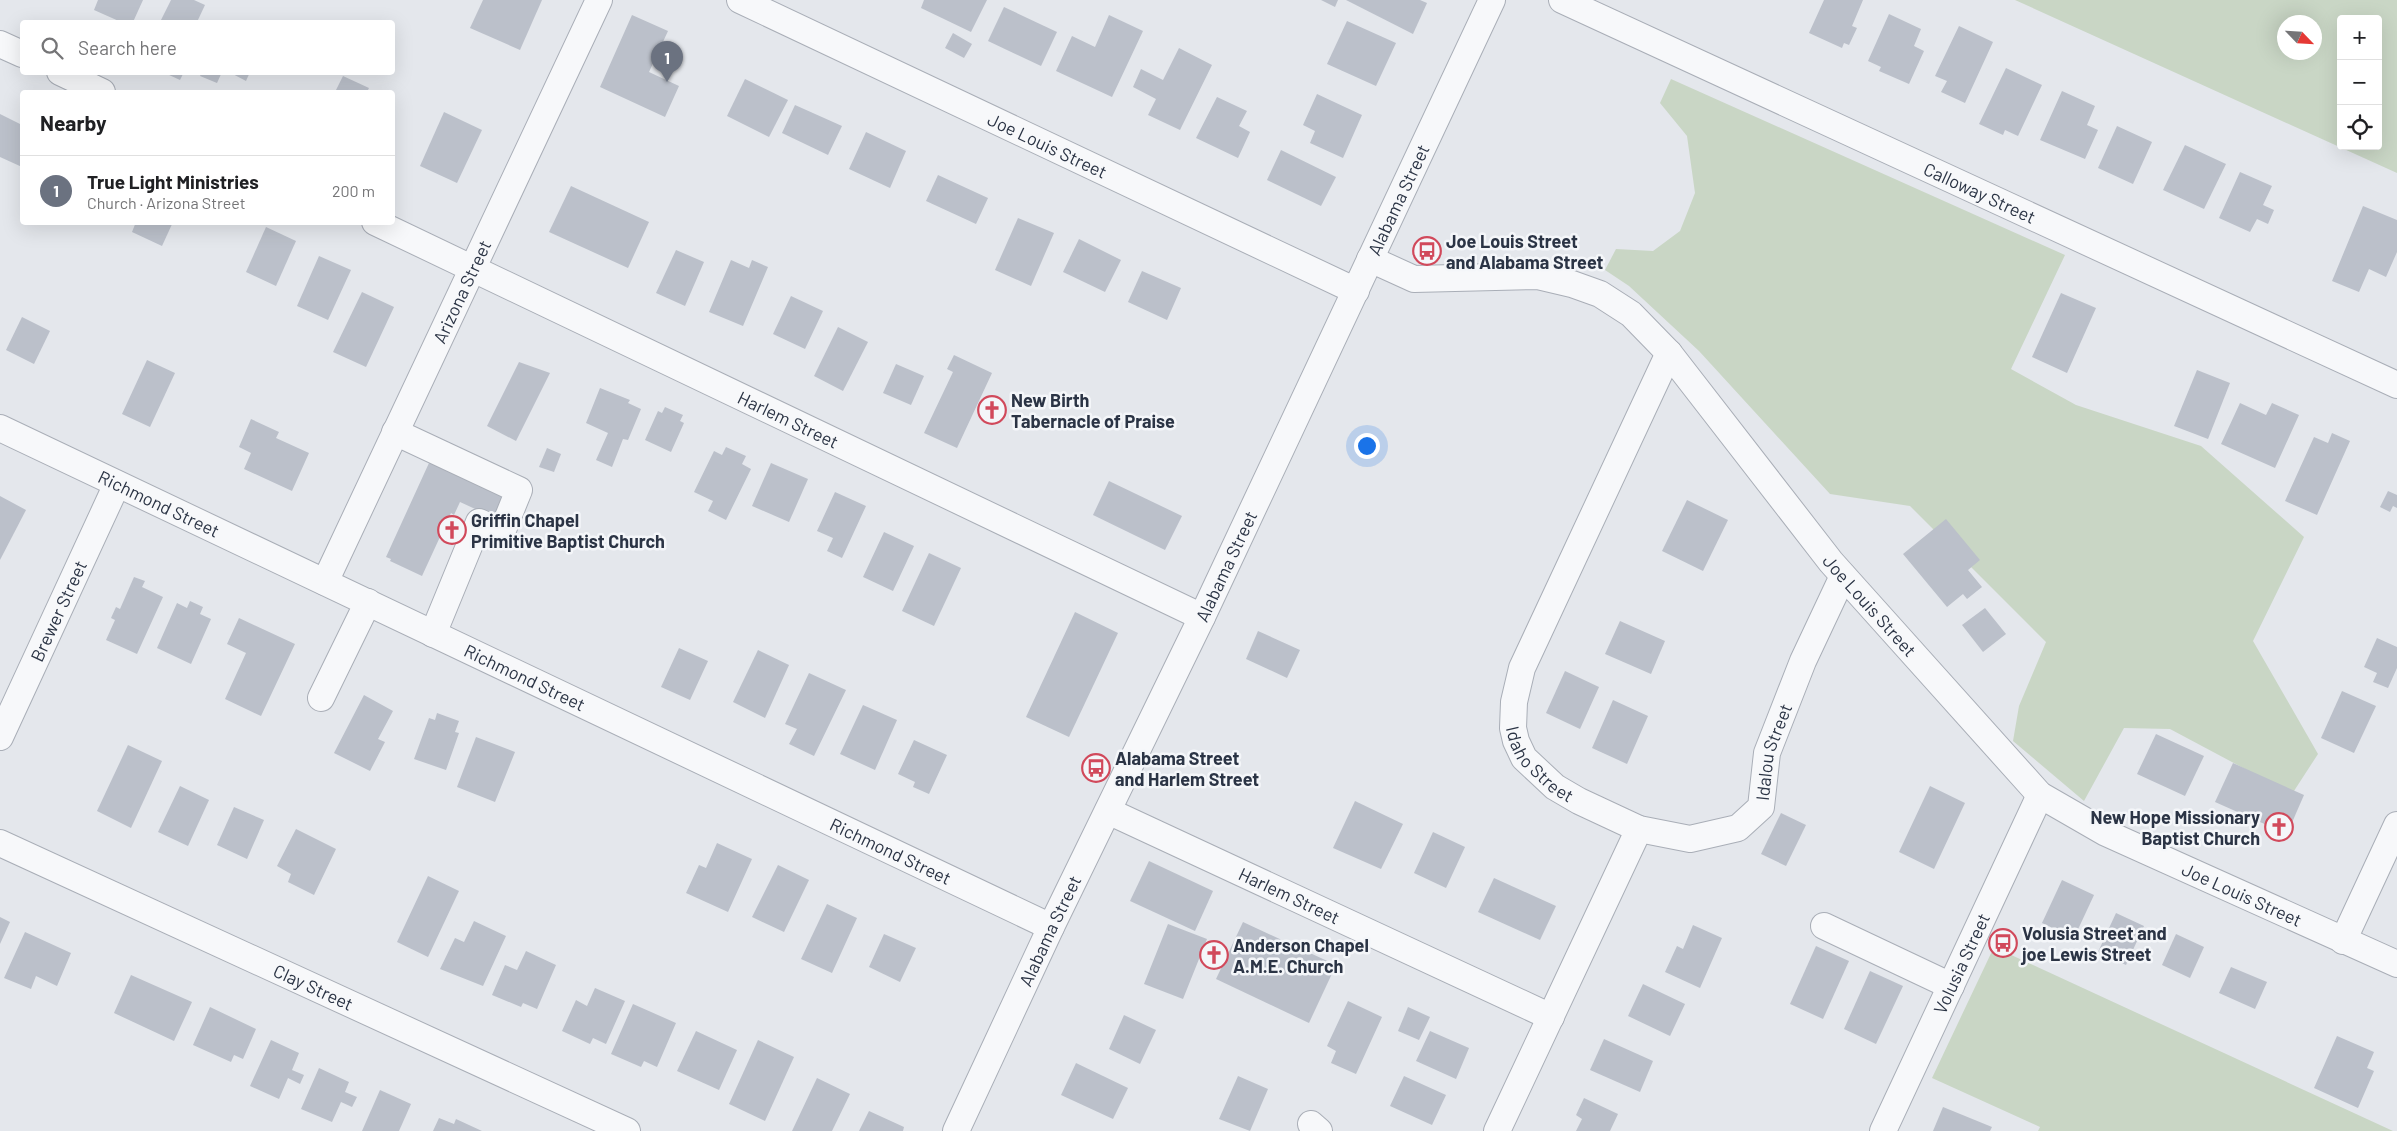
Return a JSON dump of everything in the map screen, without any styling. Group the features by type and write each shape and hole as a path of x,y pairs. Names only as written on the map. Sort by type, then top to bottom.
{"street":[{"name":"Arizona Street","path":"325,582 599,0"},
{"name":"Joe Louis Street","path":"740,0 1356,290"},
{"name":"Alabama Street","path":"956,1131 1051,927 1202,617 1492,0"},
{"name":"Calloway Street","path":"1562,0 1609,10 2397,385"},
{"path":"0,44 20,53"},
{"path":"66,75 98,90"},
{"name":"Harlem Street","path":"381,225 1202,617"},
{"name":"Joe Louis Street","path":"1370,259 1414,278 1538,276 1572,284 1600,294 1631,314 1669,353 1843,576 2040,795 2106,834 2397,964"},
{"name":"Idaho Street","path":"1639,829 1579,801 1555,787 1524,758 1513,728 1514,702 1522,668 1669,353"},
{"name":"Richmond Street","path":"0,428 1051,927"},
{"path":"394,432 519,490 502,532 479,522 433,634"},
{"name":"Brewer Street","path":"0,738 118,484"},
{"name":"Idalou Street","path":"1639,829 1690,840 1738,828 1761,807 1767,753 1803,661 1843,576"},
{"path":"322,698 368,602"},
{"name":"Volusia Street","path":"1883,1131 2040,795"},
{"name":"Harlem Street","path":"1108,812 1551,1017"},
{"path":"2343,941 2397,826"},
{"path":"1497,1131 1639,829"},
{"name":"Clay Street","path":"0,843 627,1131"},
{"path":"1824,926 1951,986"}],"green space":[{"path":"2015,0 2397,0 2397,173 2346,150 2382,150 2382,15 2337,15 2337,146"},
{"path":"1671,79 2065,255 2011,369 2076,405 2201,446 2304,537 2253,641 2318,754 2292,794 2170,729 2124,728 2084,801 2013,741 2019,706 2046,642 1910,506 1830,494 1699,351 1629,286 1605,270 1616,249 1653,251 1680,231 1695,193 1687,136 1660,103"},
{"path":"1994,947 2393,1131 2038,1131 2040,1127 1932,1078"}],"building":[{"path":"98,0 143,0 134,20 116,20 94,10"},
{"path":"171,0 194,0 205,5 198,20 161,20"},
{"path":"483,0 542,0 520,50 470,28"},
{"path":"924,0 987,0 971,32 921,8"},
{"path":"1321,0 1338,0 1335,7"},
{"path":"1346,0 1420,0 1427,3 1413,34"},
{"path":"1824,0 1863,0 1852,26 1857,28 1849,45 1844,43 1842,48 1809,33"},
{"path":"1004,7 1057,32 1041,66 988,41"},
{"path":"1889,14 1921,29 1914,46 1924,51 1909,84 1879,71 1881,67 1868,61"},
{"path":"632,15 668,31 649,72 679,86 665,117 600,87"},
{"path":"1109,15 1143,31 1112,97 1056,71 1072,36 1095,47"},
{"path":"1347,21 1396,43 1376,86 1327,64"},
{"path":"1959,26 1993,42 1965,103 1941,92 1947,81 1935,76"},
{"path":"953,33 972,44 964,58 945,48"},
{"path":"1179,48 1212,65 1180,130 1148,115 1156,99 1133,87 1141,69 1163,80"},
{"path":"2006,68 2042,85 2018,136 2005,130 2003,135 1979,124"},
{"path":"169,75 182,75 180,80"},
{"path":"200,75 221,75 217,83"},
{"path":"235,75 249,75 246,81"},
{"path":"343,76 369,88 368,90 336,90"},
{"path":"745,79 788,100 769,137 727,116"},
{"path":"2062,91 2095,106 2087,125 2098,130 2085,159 2040,140"},
{"path":"1317,94 1362,115 1343,158 1310,143 1315,131 1303,125"},
{"path":"1217,97 1247,111 1239,126 1250,132 1238,158 1196,138"},
{"path":"795,105 842,126 828,155 782,133"},
{"path":"444,112 482,130 457,183 420,166"},
{"path":"0,114 20,124 20,166 0,157"},
{"path":"2117,126 2152,142 2133,184 2098,168"},
{"path":"866,132 906,151 890,188 849,169"},
{"path":"2185,145 2226,164 2204,209 2163,190"},
{"path":"1281,150 1336,177 1321,206 1267,180"},
{"path":"2240,172 2272,186 2263,205 2274,210 2268,224 2257,219 2250,232 2219,218"},
{"path":"938,175 988,198 976,224 926,201"},
{"path":"571,186 649,222 628,268 549,232"},
{"path":"2363,206 2397,220 2397,252 2386,277 2369,269 2359,292 2332,281"},
{"path":"1018,218 1054,233 1031,286 995,270"},
{"path":"135,225 172,225 162,246 132,232"},
{"path":"266,227 296,241 276,286 246,272"},
{"path":"1079,239 1121,260 1105,292 1063,272"},
{"path":"676,250 704,262 685,306 656,293"},
{"path":"319,256 351,270 328,320 297,306"},
{"path":"731,260 749,268 752,260 768,267 743,326 709,312"},
{"path":"1142,271 1181,288 1167,320 1128,302"},
{"path":"362,292 394,307 366,367 333,352"},
{"path":"2061,293 2096,308 2067,373 2032,357"},
{"path":"791,296 823,311 805,349 773,334"},
{"path":"22,317 50,331 34,364 6,350"},
{"path":"838,327 868,342 843,391 814,376"},
{"path":"954,355 992,373 957,448 924,433 953,372 947,369"},
{"path":"147,360 175,373 150,427 122,414"},
{"path":"519,362 550,373 516,441 487,426"},
{"path":"896,364 924,376 911,405 883,393"},
{"path":"2197,370 2230,383 2208,439 2174,426"},
{"path":"600,388 630,400 628,403 641,409 628,440 623,439 612,467 596,460 608,433 586,423"},
{"path":"2240,403 2266,415 2272,403 2299,415 2275,468 2221,444"},
{"path":"665,407 683,415 680,421 684,423 671,452 645,440 658,411 662,413"},
{"path":"251,419 279,432 276,438 309,453 292,491 244,469 251,453 239,447"},
{"path":"2332,433 2350,441 2317,515 2285,501 2314,437 2328,443"},
{"path":"726,447 746,456 742,464 751,469 726,520 708,511 713,501 694,492 714,451 722,455"},
{"path":"547,448 561,454 554,472 539,467"},
{"path":"434,452 512,488 497,519 460,502 454,515 451,513 422,576 390,561 391,559 386,557"},
{"path":"771,463 808,479 789,522 752,506"},
{"path":"1109,481 1182,516 1165,550 1093,515"},
{"path":"2388,491 2397,495 2397,508 2393,506 2390,512 2380,507"},
{"path":"835,492 866,506 842,558 827,551 833,538 817,531"},
{"path":"0,496 26,510 0,560"},
{"path":"1687,500 1728,520 1703,571 1662,551"},
{"path":"1946,519 1980,560 1968,570 1982,587 1967,599 1963,594 1947,607 1903,554"},
{"path":"884,532 914,546 893,591 863,577"},
{"path":"929,553 961,568 934,626 902,611"},
{"path":"134,577 145,581 142,587 163,597 137,654 106,640 115,620 111,618 116,607 120,609"},
{"path":"190,601 203,607 200,614 211,619 191,664 157,648 177,603 187,608"},
{"path":"1985,608 2006,634 1983,652 1962,625"},
{"path":"1075,612 1118,633 1069,737 1026,717"},
{"path":"239,618 295,644 261,716 225,699 246,653 227,644"},
{"path":"1620,621 1665,641 1651,674 1605,654"},
{"path":"1258,631 1300,650 1287,678 1246,659"},
{"path":"2377,638 2397,647 2397,668 2388,688 2373,682 2377,673 2364,667"},
{"path":"679,648 708,661 690,700 661,687"},
{"path":"758,650 789,665 765,718 733,702"},
{"path":"1565,671 1599,687 1580,729 1546,713"},
{"path":"809,673 846,690 814,756 789,744 797,729 785,724"},
{"path":"2342,691 2376,706 2354,753 2321,738"},
{"path":"364,695 393,711 378,739 385,742 370,771 334,753"},
{"path":"1613,700 1648,716 1627,764 1592,748"},
{"path":"863,705 897,720 875,770 840,754"},
{"path":"437,713 459,721 455,732 459,733 446,770 414,759 429,718 435,720"},
{"path":"2156,734 2204,756 2185,796 2137,774"},
{"path":"476,737 515,752 495,802 457,787"},
{"path":"914,740 947,755 929,794 913,787 915,782 898,774"},
{"path":"128,745 162,761 131,828 97,811"},
{"path":"2233,763 2304,795 2287,834 2215,802"},
{"path":"180,786 209,800 188,846 158,832"},
{"path":"1930,786 1965,803 1934,869 1899,852"},
{"path":"1355,801 1403,824 1381,869 1333,848"},
{"path":"234,807 264,820 247,859 217,845"},
{"path":"1781,813 1806,825 1786,866 1761,854"},
{"path":"296,829 336,849 314,895 288,882 291,874 277,866"},
{"path":"1433,832 1465,847 1446,888 1414,873"},
{"path":"717,843 752,859 728,912 686,893 699,865 706,868"},
{"path":"1149,861 1213,891 1195,931 1130,901"},
{"path":"778,865 809,880 784,932 752,917"},
{"path":"428,876 459,891 428,957 397,942"},
{"path":"1494,878 1556,906 1540,940 1478,912"},
{"path":"2062,880 2094,895 2074,938 2042,923"},
{"path":"827,904 857,918 832,973 801,959"},
{"path":"2116,913 2144,926 2126,965 2098,952"},
{"path":"0,917 10,922 0,944"},
{"path":"474,921 506,936 483,986 440,969 455,938 464,942"},
{"path":"1243,922 1336,965 1309,1023 1216,979"},
{"path":"1168,924 1207,939 1183,999 1144,984"},
{"path":"1693,925 1722,938 1700,988 1665,972 1677,946 1683,949"},
{"path":"25,932 71,953 57,986 36,976 31,989 4,978"},
{"path":"884,934 916,948 900,982 869,967"},
{"path":"2176,934 2204,947 2190,978 2162,965"},
{"path":"1816,946 1849,961 1823,1019 1790,1004"},
{"path":"526,951 556,965 537,1009 523,1003 521,1007 492,995 505,965 517,970"},
{"path":"2231,967 2267,982 2255,1009 2219,993"},
{"path":"1870,971 1903,986 1876,1044 1844,1029"},
{"path":"131,975 192,1002 174,1041 114,1013"},
{"path":"1643,984 1685,1004 1670,1036 1628,1016"},
{"path":"595,988 625,1001 606,1044 593,1038 590,1044 562,1031 576,1000 587,1006"},
{"path":"1348,1001 1382,1017 1356,1074 1331,1063 1336,1051 1327,1046"},
{"path":"633,1004 676,1023 657,1067 644,1061 641,1067 611,1054"},
{"path":"210,1007 256,1029 243,1059 234,1055 231,1062 193,1045"},
{"path":"1408,1007 1430,1017 1419,1040 1398,1031"},
{"path":"1124,1015 1156,1030 1140,1064 1109,1049"},
{"path":"696,1031 737,1050 719,1090 677,1071"},
{"path":"1430,1031 1469,1048 1456,1079 1416,1061"},
{"path":"2337,1036 2374,1052 2367,1068 2374,1071 2358,1108 2314,1088"},
{"path":"1604,1039 1653,1061 1640,1092 1590,1070"},
{"path":"271,1040 299,1053 292,1070 304,1075 300,1084 288,1078 279,1099 250,1086"},
{"path":"758,1040 794,1057 765,1121 729,1104"},
{"path":"1076,1063 1128,1088 1113,1119 1061,1095"},
{"path":"319,1068 349,1082 345,1092 357,1097 352,1107 341,1102 332,1122 301,1109"},
{"path":"1238,1076 1268,1089 1250,1131 1219,1119"},
{"path":"1404,1076 1446,1095 1432,1125 1390,1106"},
{"path":"817,1078 850,1094 832,1131 792,1131"},
{"path":"380,1090 411,1104 399,1131 362,1131"},
{"path":"1584,1098 1618,1114 1610,1131 1576,1131 1582,1119 1576,1115"},
{"path":"1943,1107 1992,1127 1990,1131 1933,1131"},
{"path":"869,1111 904,1127 903,1131 859,1131"},
{"path":"439,1118 454,1124 456,1119 482,1131 433,1131"}],"place":[{"name":"True Light Ministries","path":"667,82"},
{"name":"Joe Louis Street and Alabama Street","path":"1427,251"},
{"name":"New Birth Tabernacle of Praise","path":"992,410"},
{"name":"Griffin Chapel Primitive Baptist Church","path":"452,530"},
{"name":"Alabama Street and Harlem Street","path":"1096,768"},
{"name":"New Hope Missionary Baptist Church","path":"2279,827"},
{"name":"Volusia Street and joe Lewis Street","path":"2003,943"},
{"name":"Anderson Chapel A.M.E. Church","path":"1214,955"}]}
